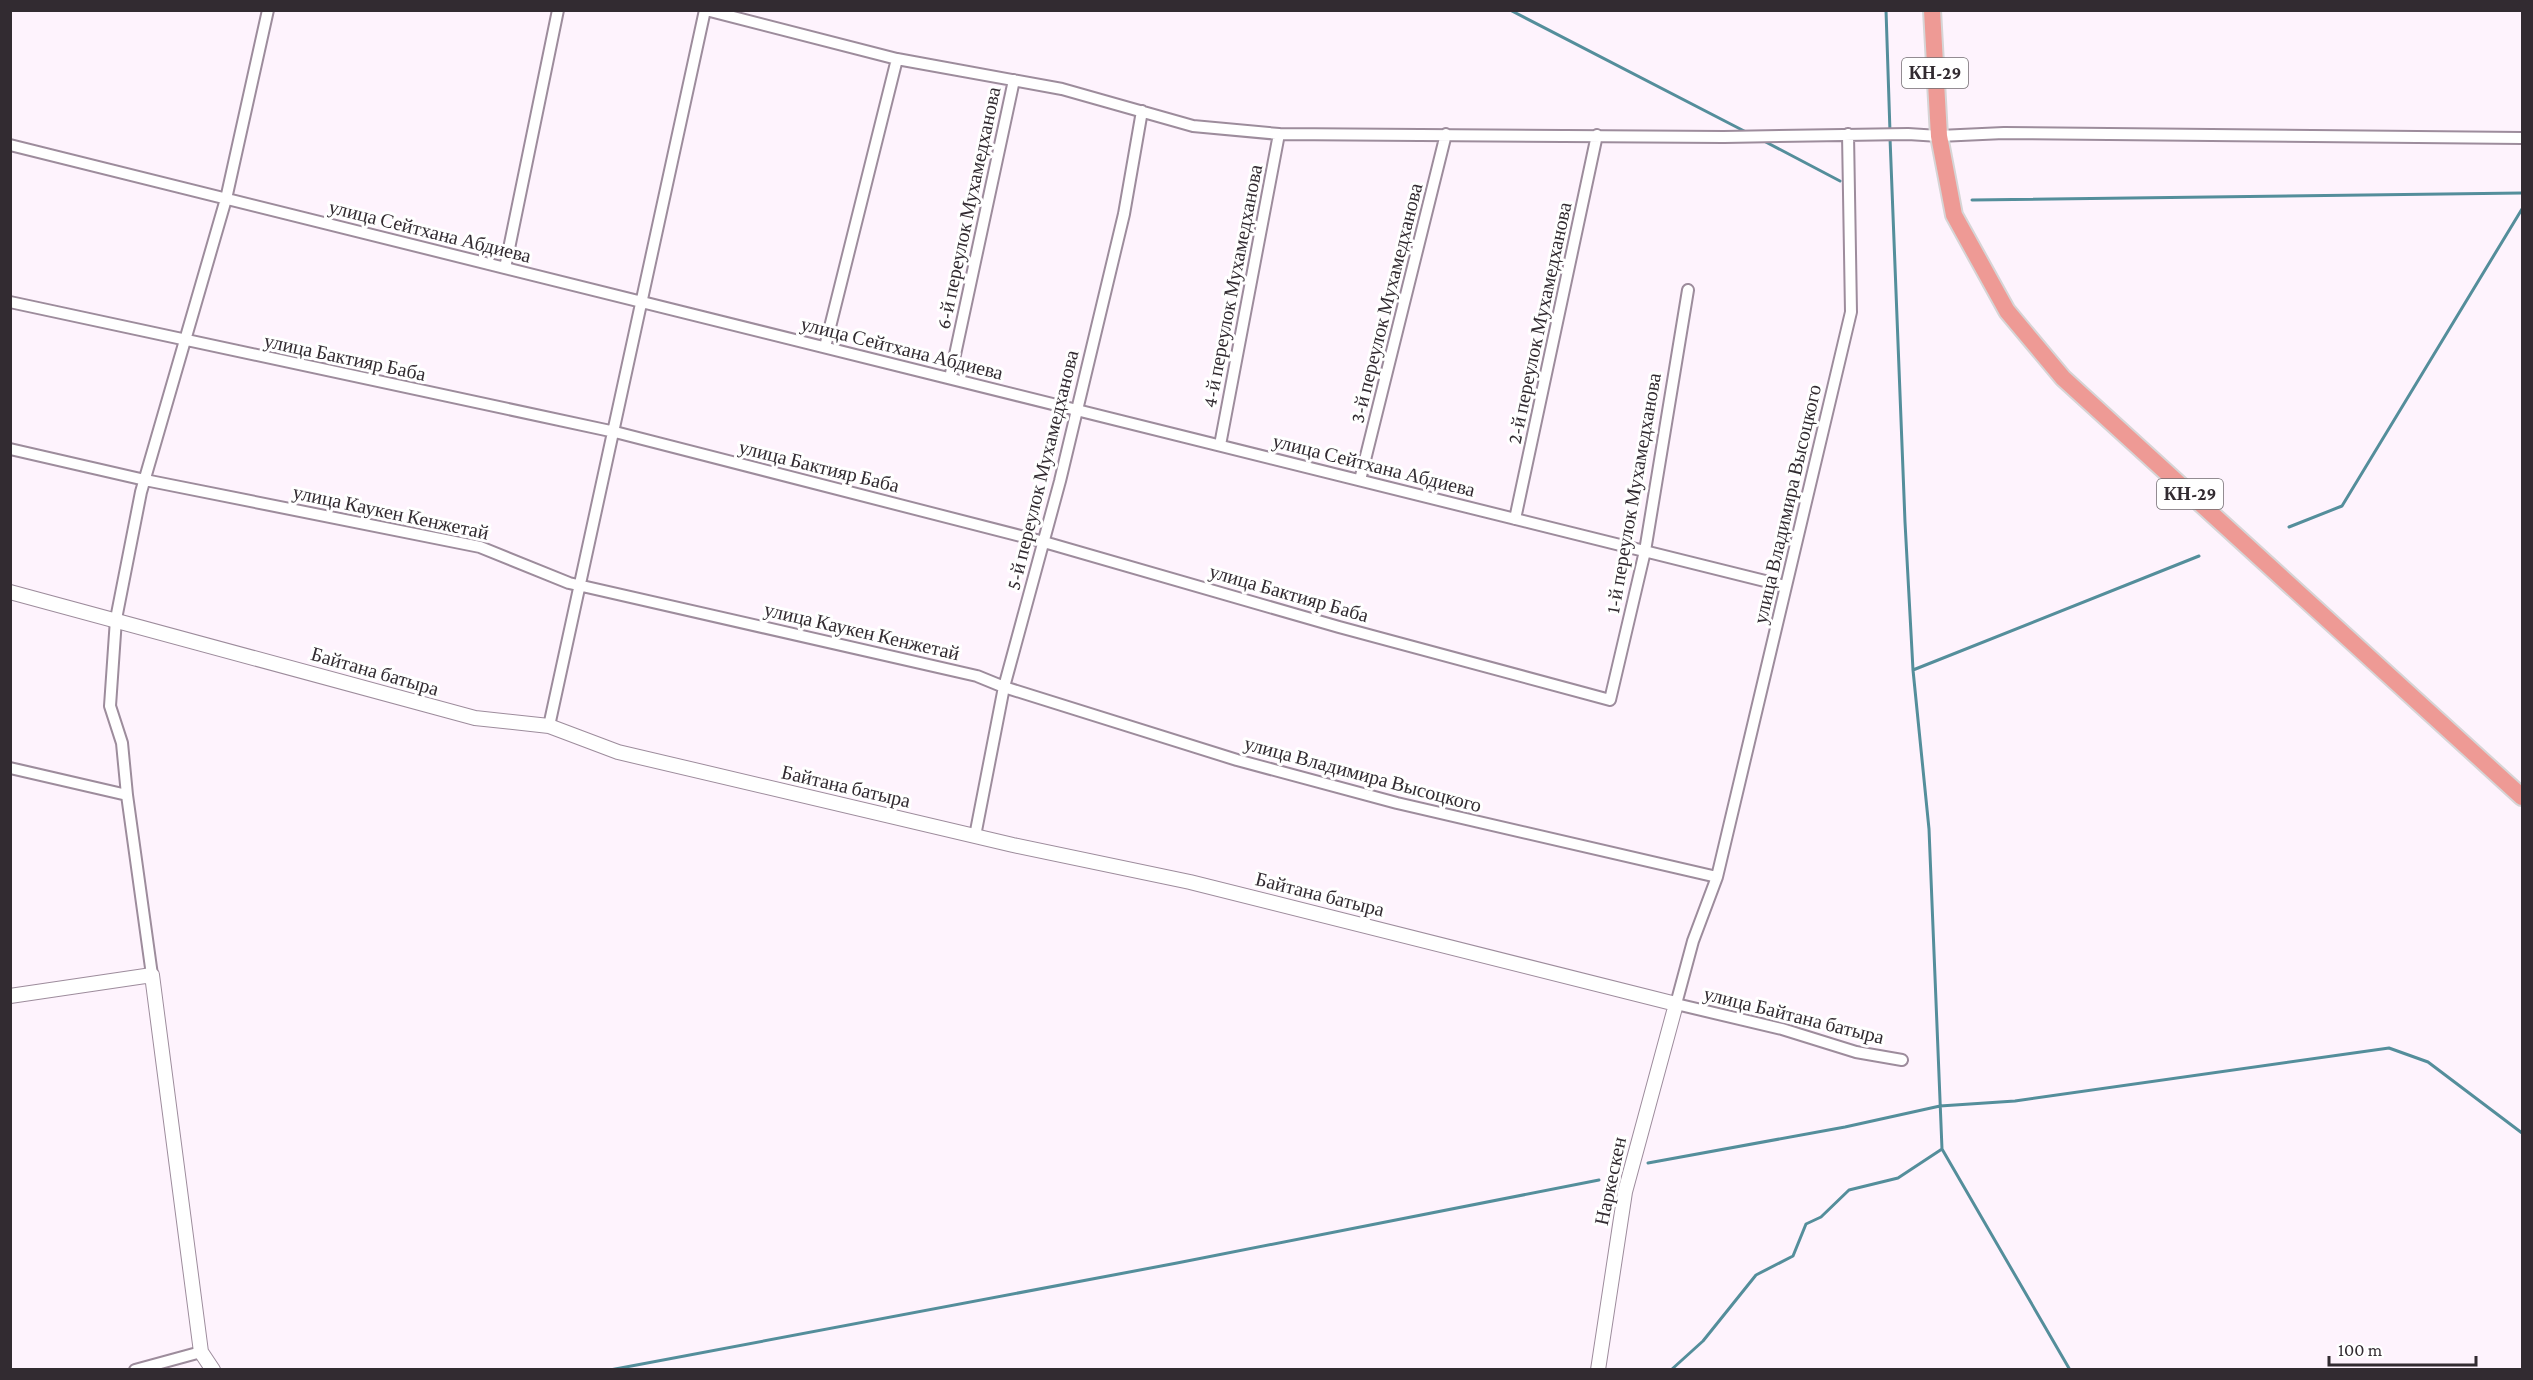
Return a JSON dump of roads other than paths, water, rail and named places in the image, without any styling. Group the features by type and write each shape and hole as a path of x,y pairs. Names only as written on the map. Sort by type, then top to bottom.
{"main road":[{"name":"КН-29","path":"1932,10 1939,136 1954,215 2007,311 2062,378 2523,797"}],"street":[{"path":"213,1370 201,1352 122,743 110,706 116,619 145,480 226,199 267,10"},
{"path":"505,268 558,10"},
{"path":"549,726 582,586 706,10 897,58 1062,89 1193,126 1279,134 1724,137 1790,134 1939,136 2004,133 2523,138"},
{"path":"825,348 897,58"},
{"name":"6-й переулок Мухамедханова","path":"950,378 1014,80"},
{"name":"5-й переулок Мухамедханова","path":"975,836 1004,687 1078,410 1124,214 1142,111"},
{"name":"4-й переулок Мухамедханова","path":"1220,446 1279,134"},
{"name":"3-й переулок Мухамедханова","path":"1360,480 1446,134"},
{"name":"улица Владимира Высоцкого","path":"1676,1004 1694,941 1717,878 1851,312 1848,134"},
{"name":"2-й переулок Мухамедханова","path":"1515,519 1597,135"},
{"name":"улица Сейтхана Абдиева","path":"10,145 1785,586"},
{"name":"1-й переулок Мухамедханова","path":"1610,700 1645,551 1688,290"},
{"name":"улица Бактияр Баба","path":"10,302 615,432 1044,542 1339,627 1610,700"},
{"name":"улица Каукен Кенжетай","path":"10,449 145,480 480,547 582,586 977,676 1004,687"},
{"name":"Байтана батыра","path":"10,592 475,718 549,726 618,752 975,836 1190,882 1676,1004"},
{"name":"улица Владимира Высоцкого","path":"1004,687 1237,760 1397,803 1717,878"},
{"path":"10,768 127,795"},
{"path":"10,996 152,975"},
{"name":"улица Байтана батыра","path":"1676,1004 1782,1029 1856,1052 1902,1060"},
{"name":"Наркескен","path":"1598,1370 1625,1192 1676,1004"},
{"path":"135,1370 201,1352"}],"waterway":[{"path":"1510,10 1748,133"},
{"path":"1886,10 1890,132"},
{"path":"1890,138 1905,522 1913,670 1929,829 1942,1149 2070,1370"},
{"path":"1762,140 1840,181"},
{"path":"1972,200 2522,193"},
{"path":"2289,527 2342,506 2522,209"},
{"path":"1913,670 2199,556"},
{"path":"1648,1163 1845,1127 1940,1106 2015,1101 2389,1048 2428,1062 2522,1133"},
{"path":"1671,1370 1703,1341 1756,1275 1793,1256 1806,1224 1821,1217 1849,1190 1898,1178 1942,1149"},
{"path":"610,1370 1177,1263 1599,1180"}]}
